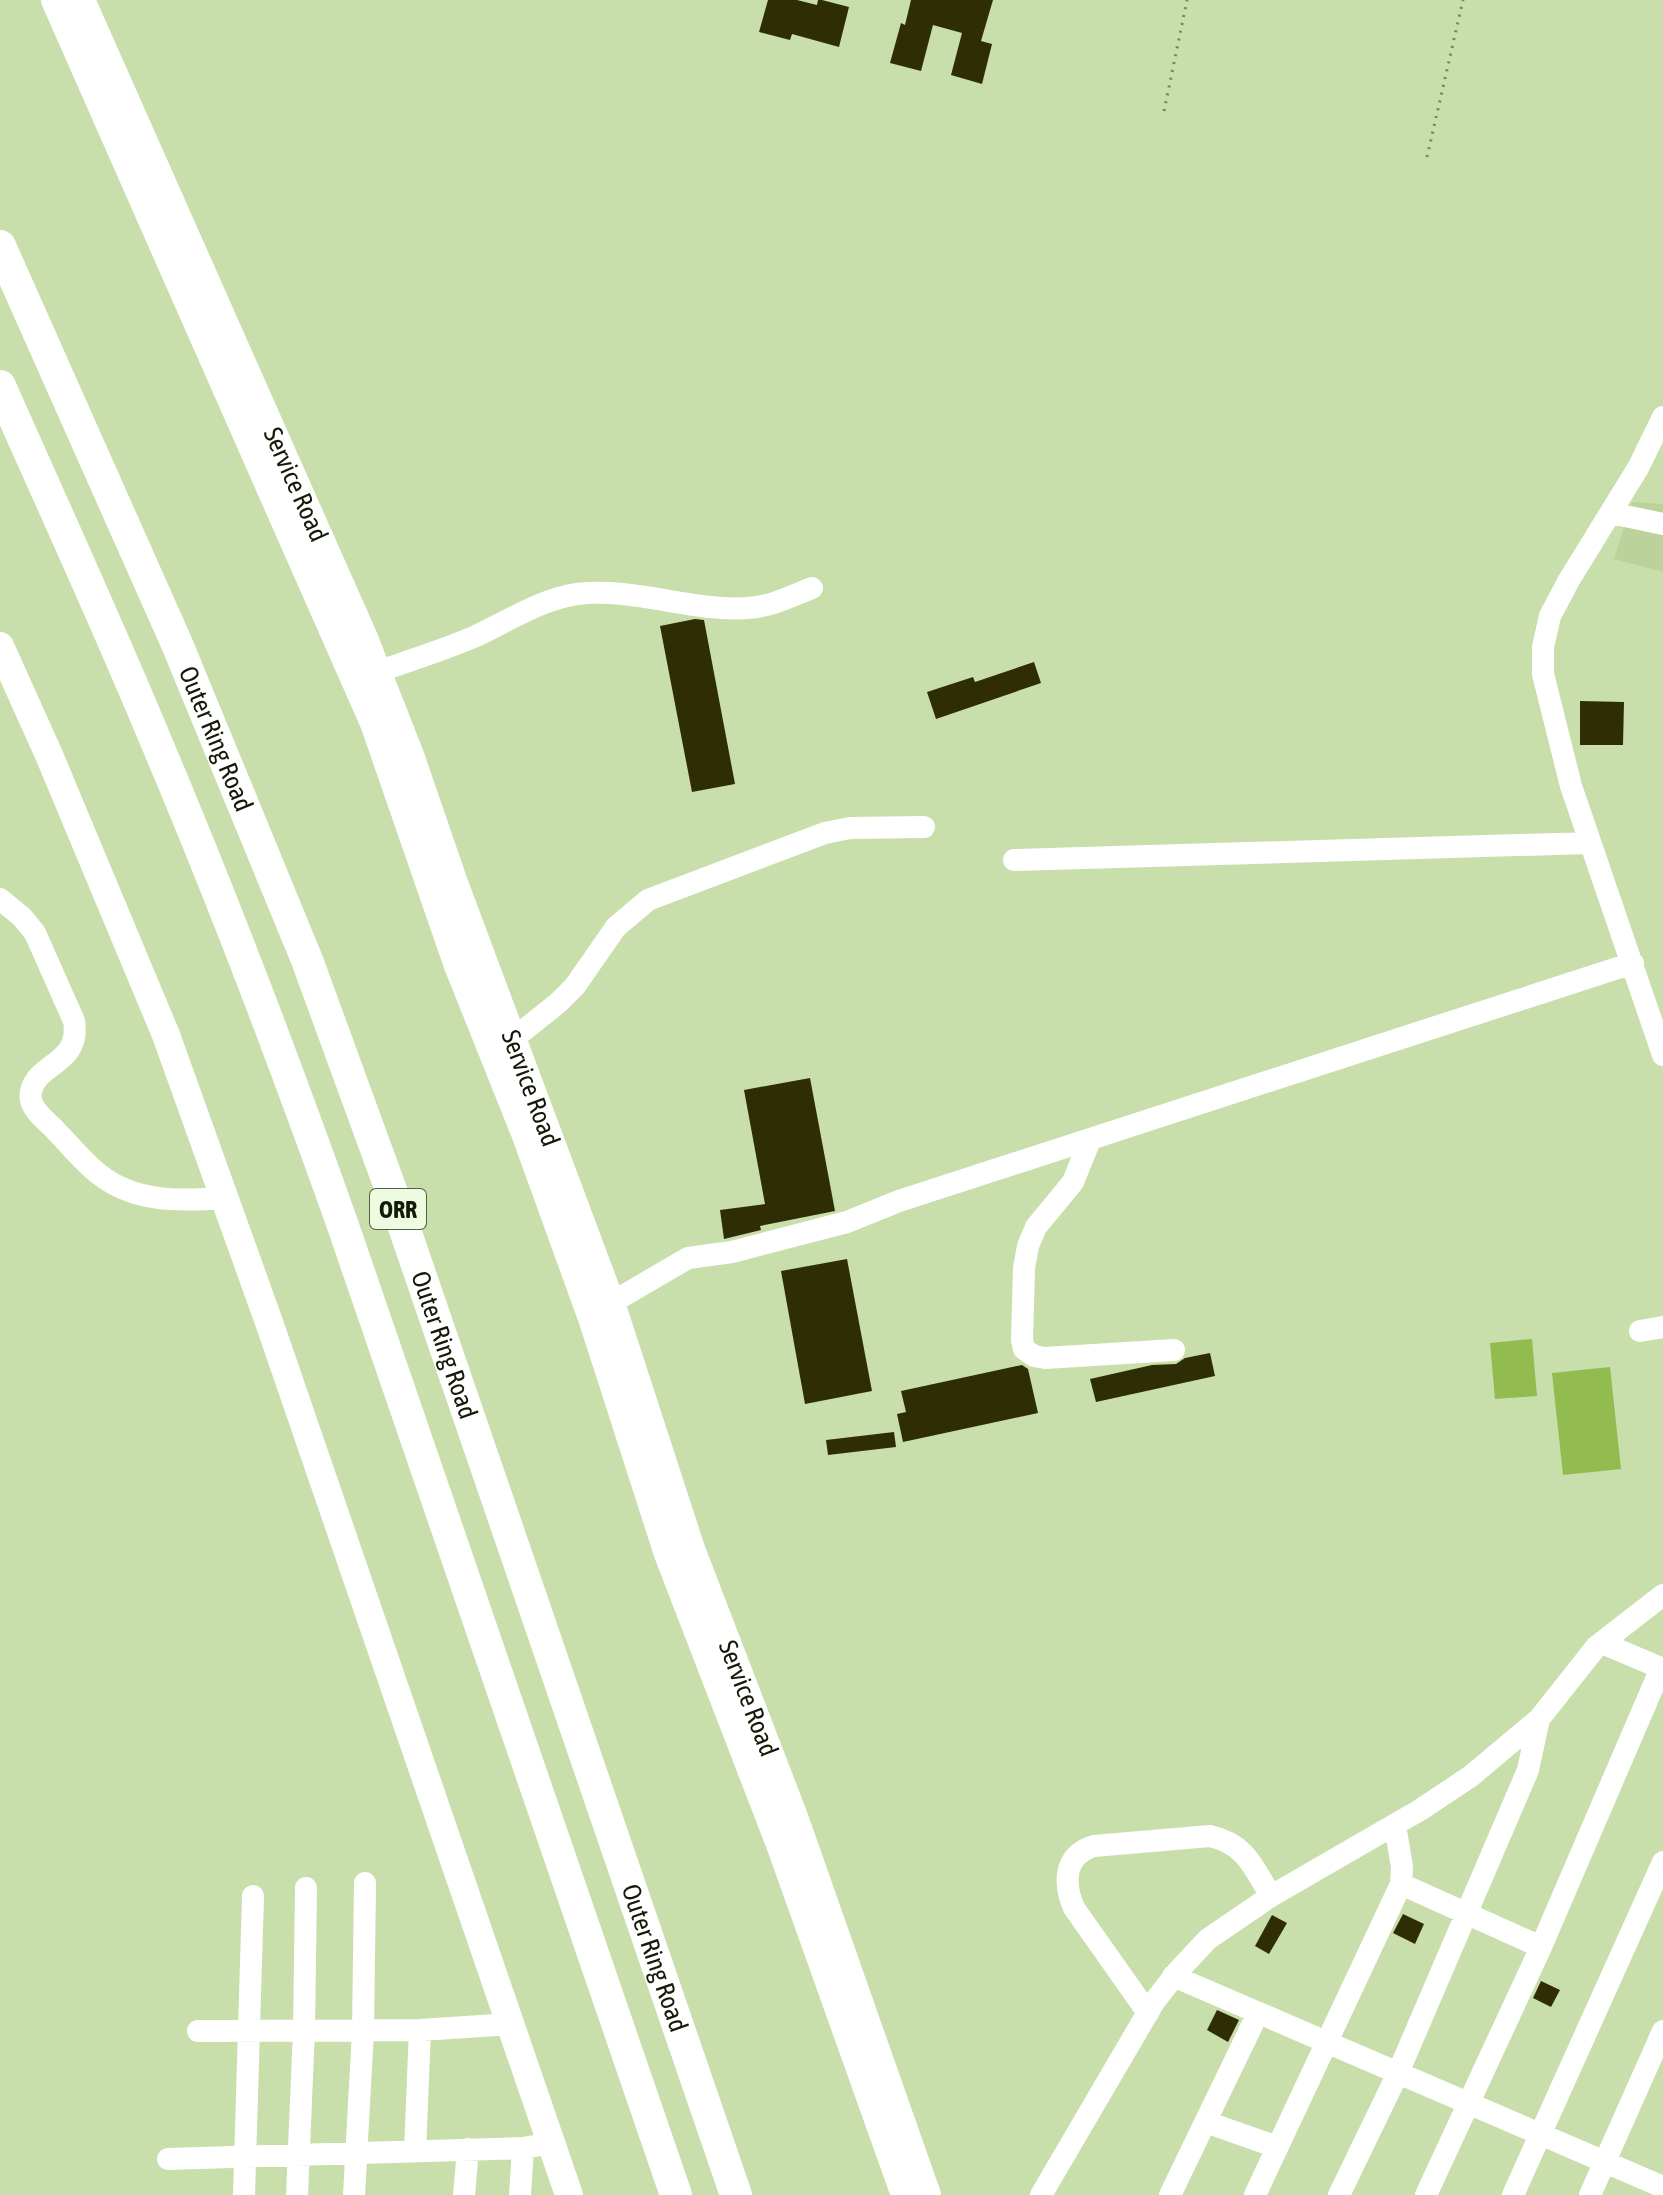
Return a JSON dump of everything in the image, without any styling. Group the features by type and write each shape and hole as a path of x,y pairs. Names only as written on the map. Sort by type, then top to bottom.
{"highway":[{"name":"Outer Ring Road","path":"0,246 200,697 307,960 395,1201 736,2195"},
{"name":"ORR","path":"0,386 158,744 288,1073 676,2195"}],"main road":[{"path":"55,0 366,703 457,963 520,1121 593,1321 668,1554 781,1847 905,2195"},
{"name":"Service Road","path":"81,0 378,672 611,1303 691,1549 794,1817 927,2195"},
{"path":"0,646 166,1035 569,2195"}],"street":[{"path":"1663,417 1638,468 1550,616 1543,647 1543,674 1589,843 1663,1055"},
{"path":"1611,513 1663,524"},
{"path":"378,672 473,637 553,600 574,594 605,592 749,608 812,588"},
{"path":"513,1039 575,986 616,927 648,900 825,833 850,828 924,827"},
{"path":"1014,860 1589,843"},
{"path":"0,899 22,917 35,933 76,1032 69,1052 36,1082 32,1090 34,1108 98,1174 115,1185 158,1199 224,1198"},
{"path":"611,1303 688,1258 732,1252 847,1222 899,1201 1633,963"},
{"path":"1090,1140 1073,1182 1036,1227 1028,1246 1024,1283 1024,1349 1034,1356 1045,1358 1174,1350"},
{"path":"1640,1331 1663,1327"},
{"path":"1041,2195 1148,2013 1173,1976 1208,1939 1271,1896 1395,1825 1471,1776 1539,1719 1602,1643 1663,1595"},
{"path":"1426,2195 1541,1947 1662,1668 1602,1643"},
{"path":"1339,2195 1398,2073 1528,1770 1539,1719"},
{"path":"1255,2195 1401,1884 1402,1867 1395,1825"},
{"path":"1148,2013 1074,1908 1067,1891 1070,1867 1083,1849 1210,1836 1226,1840 1246,1855 1271,1896"},
{"path":"1513,2195 1663,1862"},
{"path":"354,2195 363,2031 365,1883"},
{"path":"1401,1884 1541,1947"},
{"path":"297,2195 306,1888"},
{"path":"244,2195 253,1896"},
{"path":"1173,1976 1663,2187"},
{"path":"1170,2195 1258,2013"},
{"path":"198,2031 420,2030 512,2024"},
{"path":"415,2151 420,2030"},
{"path":"1590,2195 1655,2064 1663,2031"},
{"path":"1206,2122 1277,2147"},
{"path":"168,2159 523,2148 552,2143"},
{"path":"520,2195 523,2148"},
{"path":"464,2195 468,2149"}],"path":[{"path":"1164,111 1187,0"},
{"path":"1427,157 1463,0"}],"shaded area":[{"path":"1632,502 1663,504 1663,572 1614,559"}],"green space":[{"path":"1532,1339 1537,1396 1495,1399 1490,1343"},
{"path":"1610,1367 1621,1469 1563,1475 1552,1373"}],"building":[{"path":"768,0 797,0 817,5 818,0 822,0 849,7 839,47 792,34 790,40 759,32"},
{"path":"911,0 993,0 981,41 992,44 982,84 951,75 962,33 933,25 921,71 890,63"},
{"path":"704,620 735,784 692,792 660,626"},
{"path":"1034,662 1041,683 936,719 927,692 973,677 975,682"},
{"path":"1580,701 1624,702 1623,745 1580,745"},
{"path":"810,1078 835,1211 760,1226 761,1230 724,1239 720,1210 765,1204 744,1090"},
{"path":"847,1259 872,1391 805,1404 781,1271"},
{"path":"1210,1353 1215,1376 1096,1402 1090,1379 1152,1365 1176,1364 1185,1358"},
{"path":"1022,1365 1028,1369 1038,1413 903,1442 897,1414 906,1412 901,1391"},
{"path":"894,1432 896,1447 828,1455 826,1440"},
{"path":"1403,1914 1424,1924 1415,1944 1393,1933"},
{"path":"1272,1915 1287,1923 1269,1954 1255,1946"},
{"path":"1541,1981 1560,1990 1551,2007 1533,1998"},
{"path":"1217,2010 1239,2020 1228,2042 1207,2030"}]}
